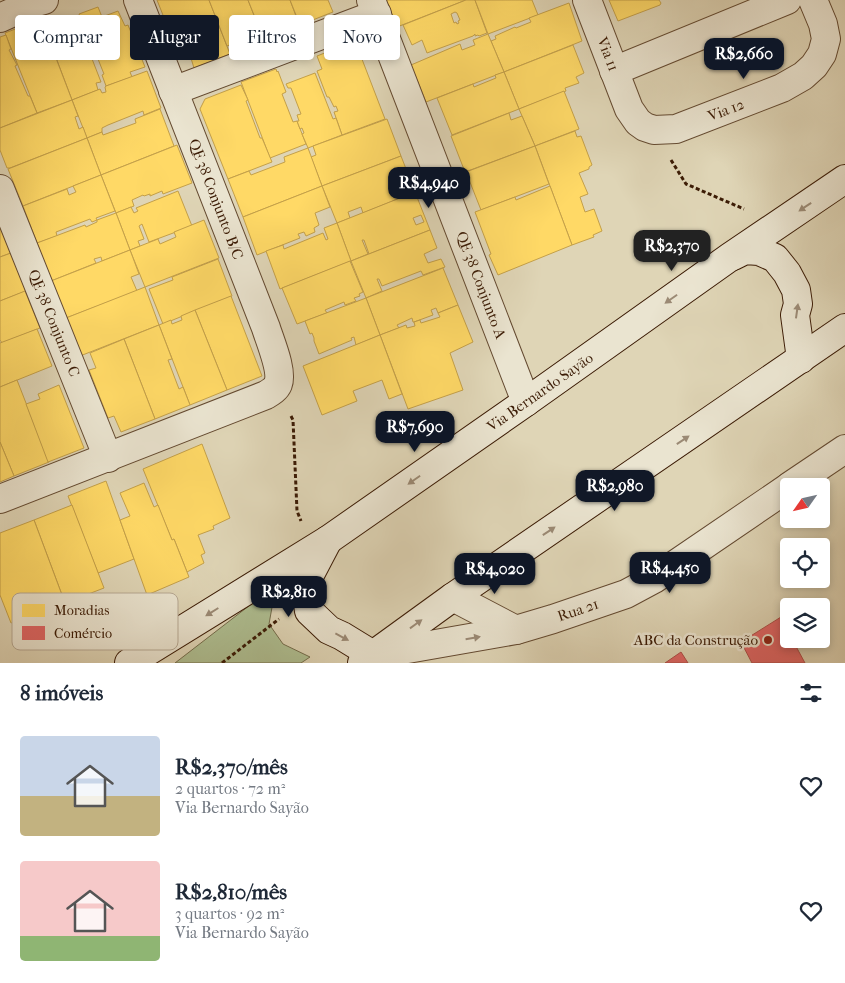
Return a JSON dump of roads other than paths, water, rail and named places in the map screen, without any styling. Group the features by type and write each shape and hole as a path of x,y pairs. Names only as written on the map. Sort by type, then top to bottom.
{"street":[{"name":"QE 38 Conjunto B/C","path":"108,458 271,392 279,382 276,359 263,320 138,0"},
{"name":"Via 11","path":"587,0 629,108"},
{"path":"614,70 787,0"},
{"name":"Via 12","path":"629,108 638,122 645,127 654,130 676,130 782,88 803,76 814,66 822,54 826,39 823,24 813,0"},
{"path":"0,18 36,1"},
{"path":"173,91 374,7"},
{"name":"QE 38 Conjunto A","path":"374,7 526,402"},
{"name":"Via Bernardo Sayão","path":"178,633 321,544 526,402 730,257 845,179"},
{"name":"QE 38 Conjunto C","path":"0,189 108,458"},
{"path":"730,257 745,250 759,251 775,258 787,272 796,290 798,304 795,315 801,359"},
{"path":"321,544 306,582 309,612 329,630 342,636 368,659 454,597 845,328"},
{"name":"Rua 21","path":"803,478 845,449"},
{"path":"0,499 108,458"},
{"name":"Rua 21","path":"368,659 516,630 626,594 654,579 780,494"},
{"path":"454,597 516,630"},
{"name":"Via Bernardo Sayão","path":"129,663 150,650"}],"place":[{"name":"ABC da Construção","path":"768,640"}]}
